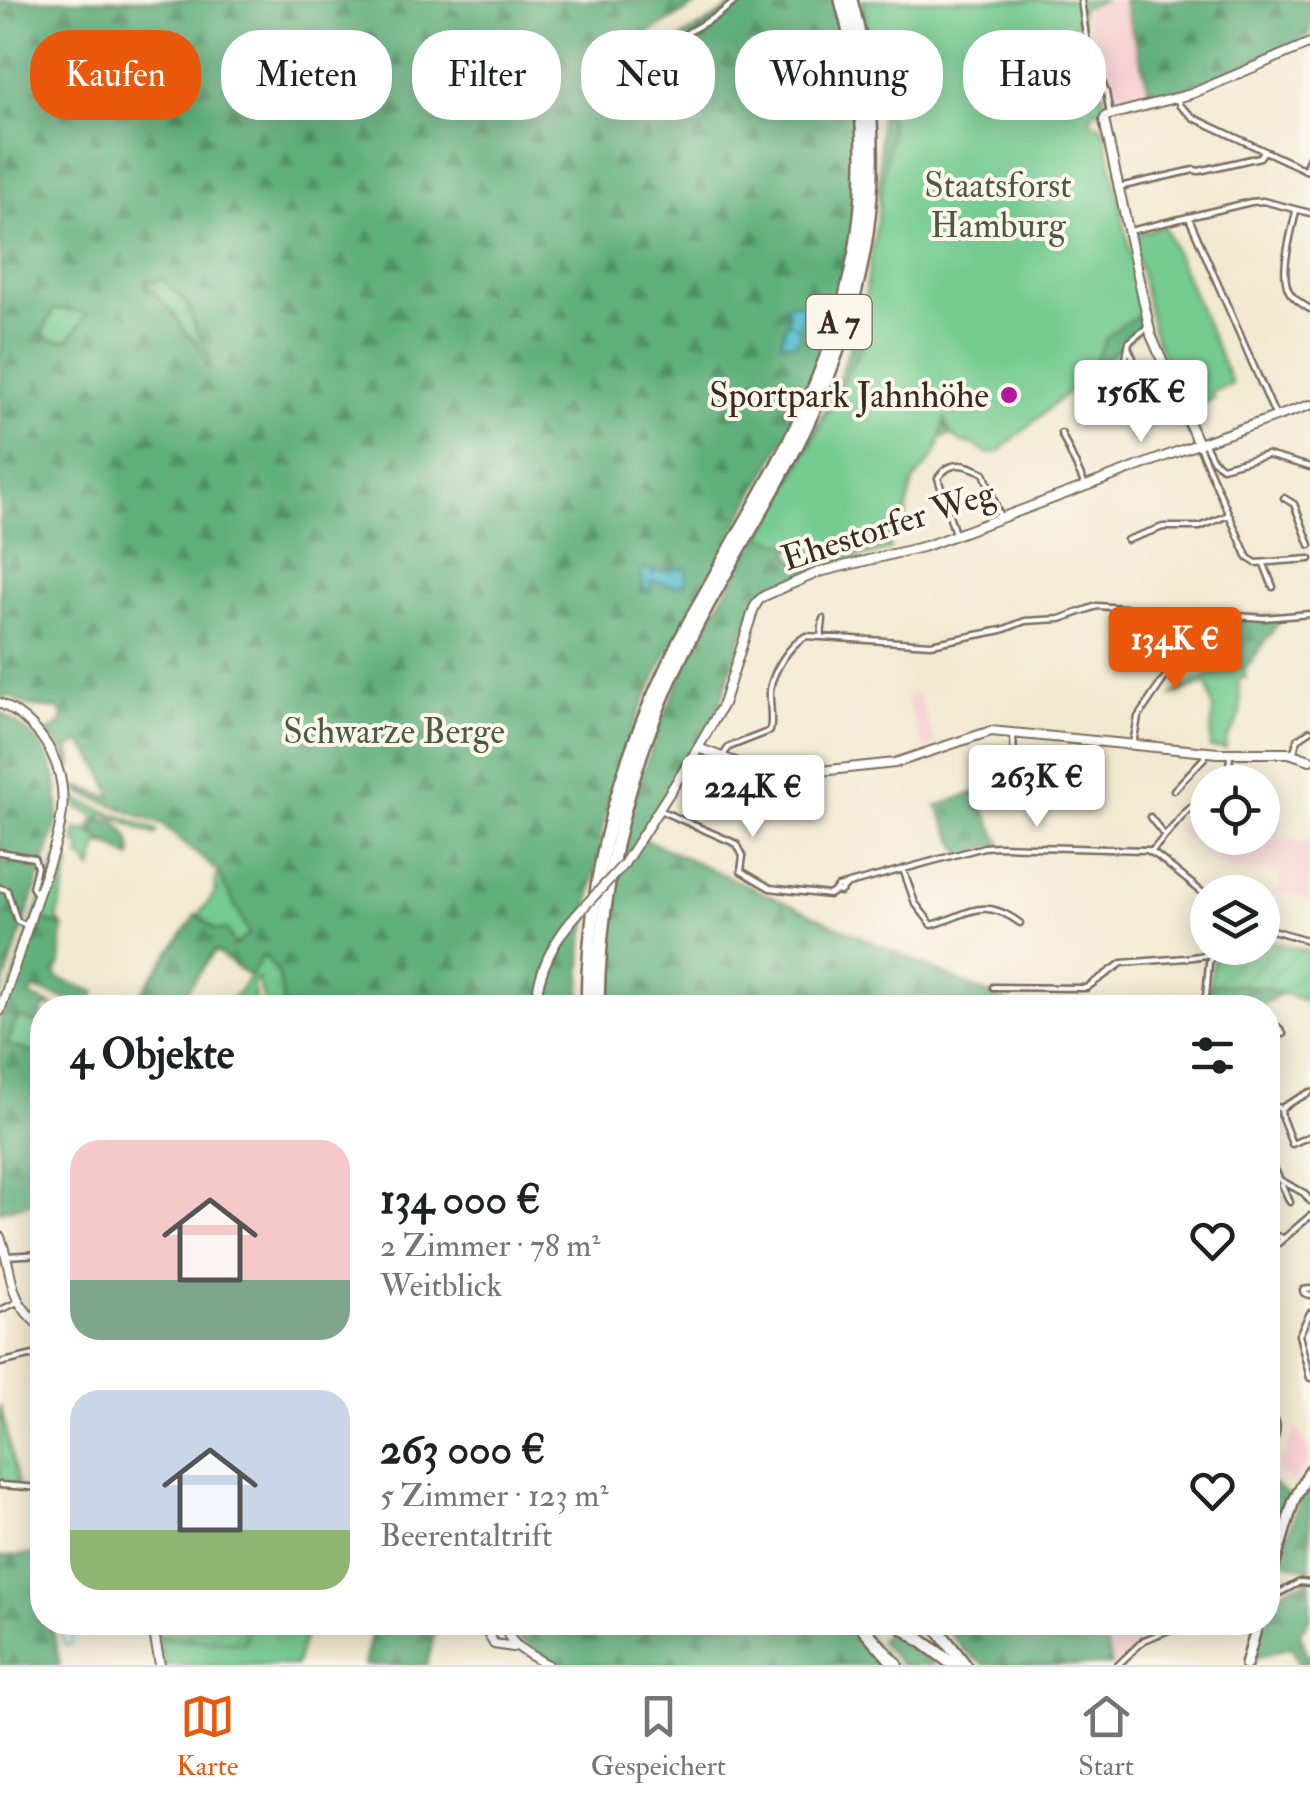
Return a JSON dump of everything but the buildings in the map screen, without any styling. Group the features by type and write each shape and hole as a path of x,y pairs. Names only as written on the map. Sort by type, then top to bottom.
{"highway":[{"name":"A 7","path":"588,995 596,889 613,810 633,746 680,640 804,411 837,331 851,279 862,200 864,144 855,56 841,0"},
{"name":"A 7","path":"598,995 606,892 624,806 642,747 688,642 812,414 846,333 860,281 870,213 872,146 867,78 851,0"},
{"path":"869,1635 896,1665"},
{"path":"902,1635 941,1665"},
{"path":"914,1635 954,1665"},
{"path":"943,1635 965,1665"}],"main road":[{"path":"1201,443 1149,326 1107,118 1177,98 1310,43"},
{"name":"Ehestorfer Weg","path":"538,995 548,954 562,931 624,864 723,704 760,599 819,572 908,551 1310,405"},
{"path":"0,703 24,717 40,733 55,758 63,798 61,823 0,1010"},
{"path":"698,748 770,776 896,762 981,732 1206,752 1293,754 1310,760"},
{"path":"0,1237 18,1302 30,1317"},
{"path":"1280,1545 1290,1510 1310,1470"},
{"path":"154,1635 160,1665"},
{"path":"505,1635 548,1665"},
{"path":"1246,1665 1254,1635"}],"street":[{"path":"692,30 737,0"},
{"path":"1080,0 1087,44 1104,86 1107,118"},
{"path":"1177,98 1190,116 1308,171 1310,156"},
{"path":"1119,188 1260,157 1264,151"},
{"path":"1128,232 1263,200 1310,213"},
{"path":"1296,210 1285,282 1294,298 1310,309"},
{"path":"1189,218 1276,417"},
{"path":"1128,347 1135,335 1149,326"},
{"path":"1061,433 1085,486"},
{"path":"1201,443 1222,466 1267,454 1310,467"},
{"path":"1201,443 1248,558 1256,563 1310,559"},
{"path":"955,534 938,478 949,466 962,464 984,473 1000,517"},
{"path":"1284,498 1294,504 1310,546"},
{"path":"1128,540 1163,527 1200,527 1228,515"},
{"path":"1264,562 1274,587"},
{"path":"721,758 729,747 770,731 771,687 776,674 790,648 808,636 931,644 1002,630 1029,620 1060,619 1094,606 1264,618 1310,614"},
{"path":"1122,653 1149,634 1154,612"},
{"path":"821,636 823,619"},
{"path":"1133,744 1138,717 1170,670 1219,644"},
{"path":"1293,754 1298,739 1310,731"},
{"path":"1013,732 1014,782 1084,802"},
{"path":"1174,790 1206,752"},
{"path":"1229,765 1230,753"},
{"path":"660,810 737,844 742,856 741,872 784,892 829,896 847,884 988,846 1142,849 1190,883"},
{"path":"1151,852 1190,810"},
{"path":"1150,817 1164,836"},
{"path":"0,852 34,858 37,868 32,887 38,896"},
{"path":"904,869 915,902 932,924 972,909 1004,912 1020,923"},
{"path":"0,888 7,890 17,921 28,926"},
{"path":"1280,932 1310,940"},
{"path":"993,987 1086,988 1122,963 1190,956"},
{"path":"1207,995 1209,965"},
{"path":"1280,1029 1284,1034"},
{"path":"1310,1092 1281,1108 1292,1144 1310,1136"},
{"path":"1280,1180 1309,1196"},
{"path":"1280,1180 1290,1202"},
{"path":"1280,1241 1310,1216"},
{"path":"6,1256 30,1255"},
{"path":"0,1310 18,1302"},
{"path":"1310,1313 1298,1334 1310,1378"},
{"path":"0,1363 30,1356"},
{"path":"0,1486 30,1487"},
{"path":"1280,1593 1300,1582 1310,1583"},
{"path":"1118,1665 1144,1640 1156,1635"}],"shaded area":[{"path":"1123,0 1152,99 1116,109 1106,84 1106,30 1089,30 1084,6"},
{"path":"917,693 936,744 924,748 905,697"},
{"path":"1190,813 1190,841 1175,830"},
{"path":"1280,838 1310,843 1310,900 1280,892 1279,871 1232,870 1211,855 1280,855"},
{"path":"1296,1427 1310,1459 1294,1483 1280,1475 1280,1464"},
{"path":"1103,1635 1150,1635 1112,1665"}],"green space":[{"name":"Schwarze Berge","path":"0,0 705,0 654,30 581,30 581,120 715,120 715,30 695,30 741,0 833,0 841,30 735,30 735,120 854,120 854,224 832,330 801,409 668,651 617,771 604,820 583,943 581,995 281,995 274,967 263,955 250,977 215,951 184,995 139,995 197,914 215,930 228,930 234,946 249,934 219,873 163,825 79,792 79,787 112,798 100,768 80,743 69,749 70,766 64,751 46,733 61,723 63,715 58,709 26,706 9,696 0,697","holes":["159,279 187,304 209,354 210,368 198,342 186,334 175,315 144,282","54,310 87,313 70,339 45,338 43,332"]},
{"name":"Staatsforst Hamburg","path":"861,0 1104,0 1080,8 1081,21 1072,30 963,30 963,120 1090,120 1101,125 1145,322 1085,377 998,349 961,386 946,427 952,435 940,439 908,483 887,541 890,549 826,565 804,548 792,548 792,558 810,558 821,567 754,602 719,706 642,838 990,995 607,995 618,866 635,795 661,721 695,646 803,454 839,379 864,303 878,219 880,120 943,120 943,30 866,30"},
{"name":"Staatsforst Hamburg","path":"862,0 1104,0 1080,8 1081,21 1072,30 963,30 963,120 1090,120 1104,128 1143,314 1107,337 1085,377 999,452 987,454 972,443 957,440 945,418 937,451 913,484 904,524 887,541 890,549 823,566 802,548 763,535 866,338 853,334 864,303 891,129 889,120 943,120 943,30 869,30"},
{"path":"1123,0 1310,0 1310,35 1209,81 1152,99"},
{"path":"1164,226 1232,384 1212,392 1214,399 1186,411 1154,334 1133,238"},
{"path":"143,279 164,280 185,301 210,368 198,342 186,334"},
{"path":"58,309 87,313 70,339 45,338 43,332"},
{"path":"1213,614 1278,617 1279,622 1243,672"},
{"path":"1240,665 1246,677 1238,680 1239,718 1226,740 1226,749 1210,748 1213,709 1207,683 1170,696 1195,680"},
{"path":"0,712 30,734 48,757 57,784 58,821 0,997"},
{"path":"976,792 1002,846 961,854 937,806"},
{"path":"70,797 157,830 156,834 102,815 92,833 107,845 98,844 92,869 79,856 82,848 75,842 76,829 88,831 96,816 68,801"},
{"path":"102,815 103,821 115,820 126,833 131,858 91,833"},
{"path":"57,858 70,864 57,919 63,926 34,917"},
{"path":"219,873 250,934 234,947 199,915 214,894"},
{"path":"34,917 63,926 61,964 55,973 59,979 96,992 53,995 33,989 30,1021 17,1017 7,1045 30,1052 30,1202 0,1211 0,1020"},
{"path":"1280,944 1310,952 1310,1002 1263,987 1209,985 1212,965 1280,965"},
{"path":"262,955 279,978 282,995 262,995 258,979 253,985 254,995 235,995"},
{"path":"1238,984 1284,992 1209,995 1209,985"},
{"path":"18,1017 30,1021 30,1052 7,1045"},
{"path":"0,1405 18,1485 0,1484"},
{"path":"1310,1480 1310,1617 1300,1632 1310,1665 1300,1665 1292,1646 1250,1660 1258,1635 1280,1635 1280,1592 1307,1582 1307,1569 1280,1560"},
{"path":"1280,1489 1291,1497 1280,1532"},
{"path":"30,1555 30,1635 54,1635 60,1665 0,1665 0,1557"},
{"path":"157,1635 246,1635 244,1643"},
{"path":"246,1635 305,1635 296,1665 164,1665 157,1637 244,1643"},
{"path":"371,1635 434,1635 427,1665 364,1665"},
{"path":"514,1635 865,1635 893,1665 560,1665"},
{"path":"884,1635 893,1635 934,1665 901,1665 879,1640"},
{"path":"951,1635 1103,1635 1112,1665 984,1665"}],"water":[{"path":"786,305 804,305 797,343 782,343 789,315"},
{"path":"646,568 653,574 656,569 660,572 687,568 686,583 677,586 651,581 648,593 641,573"}],"waterway":[{"path":"4,701 22,710"},
{"path":"27,713 38,722"},
{"path":"62,1635 63,1642 70,1644"},
{"path":"71,1643 72,1635"}],"place":[{"name":"Sportpark Jahnhöhe","path":"1009,395"}]}
